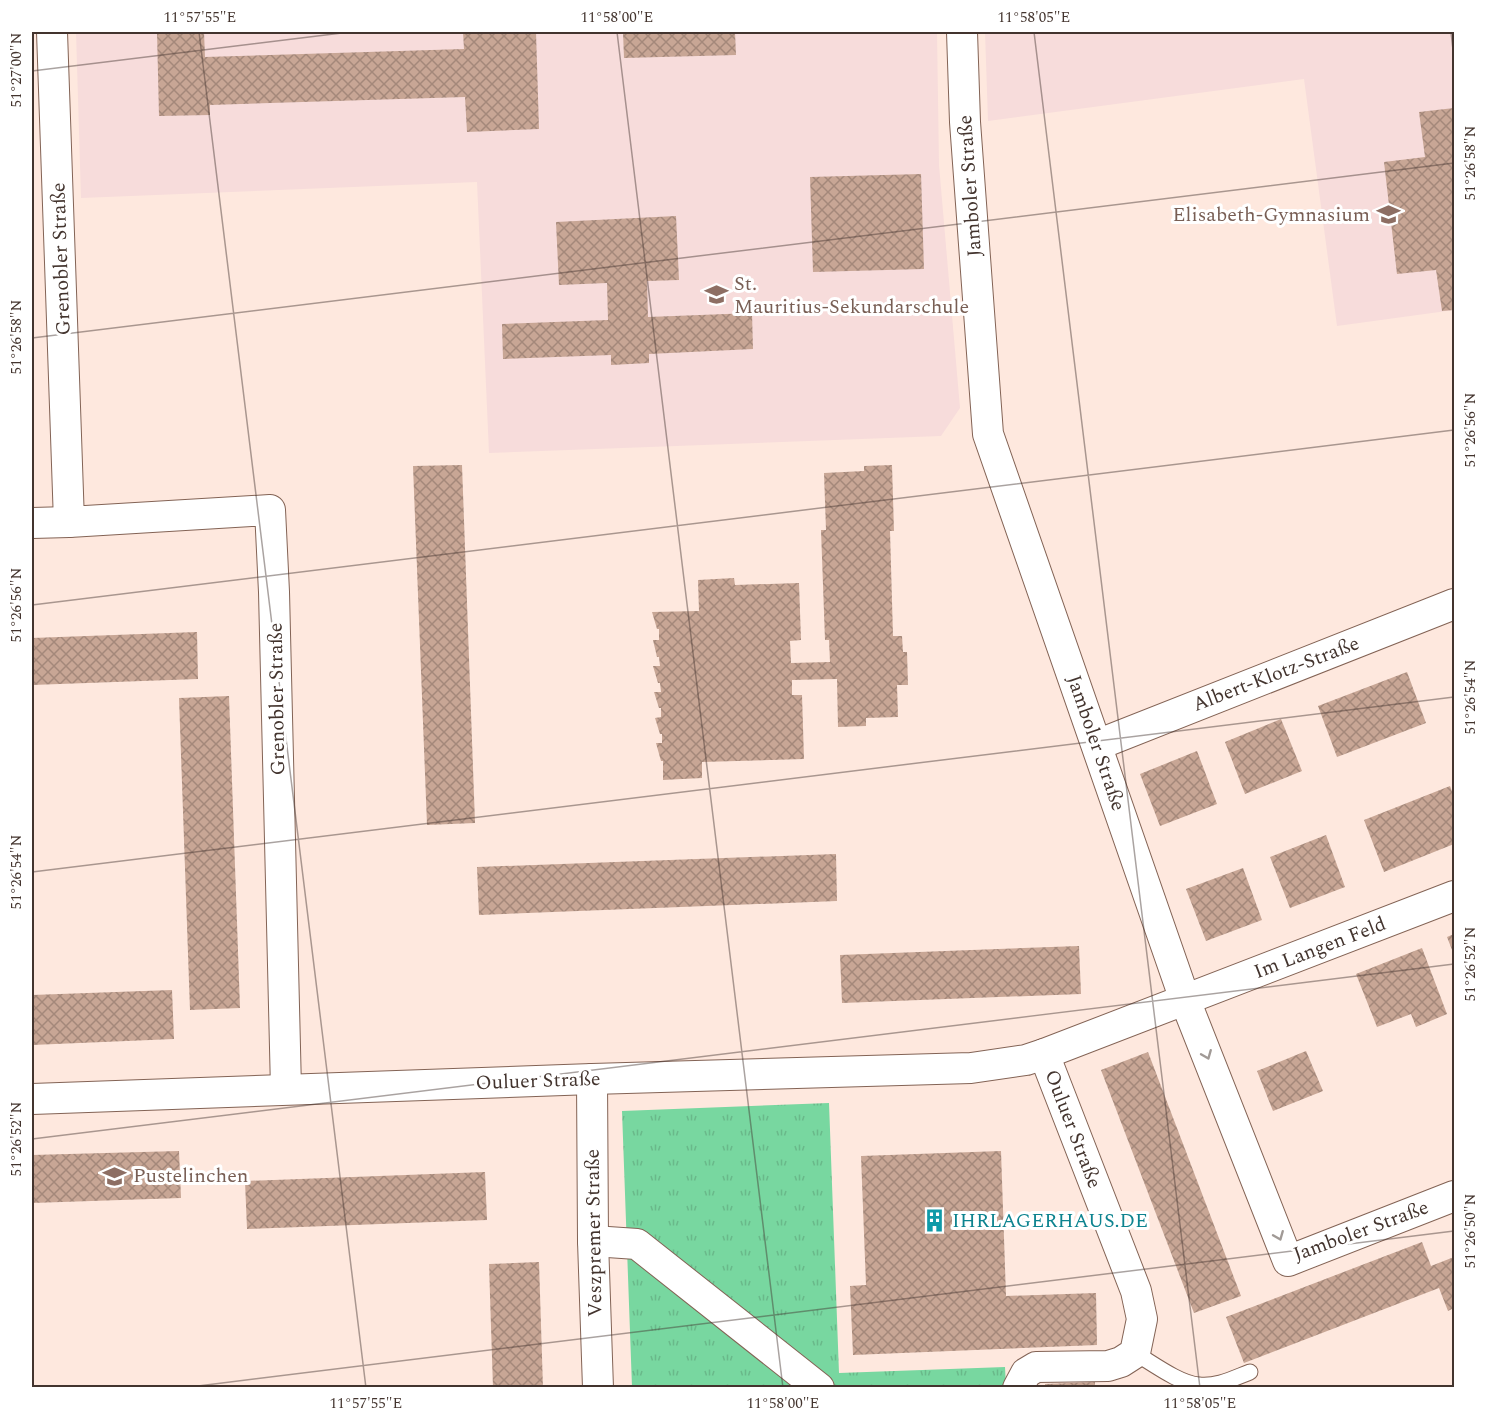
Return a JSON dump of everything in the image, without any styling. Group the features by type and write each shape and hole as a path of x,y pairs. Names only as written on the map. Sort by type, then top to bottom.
{"street":[{"name":"Grenobler Straße","path":"52,32 69,522"},
{"name":"Jamboler Straße","path":"962,32 965,122 988,434 1185,1000 1288,1261 1455,1196"},
{"name":"Grenobler Straße","path":"32,523 270,510 286,1089"},
{"name":"Albert-Klotz-Straße","path":"1097,745 1455,604"},
{"name":"Im Langen Feld","path":"1185,1000 1455,896"},
{"name":"Ouluer Straße","path":"32,1099 971,1068 1026,1060 1185,1000"},
{"name":"Ouluer Straße","path":"1044,1054 1140,1305 1142,1319 1135,1353"},
{"name":"Veszpremer Straße","path":"592,1079 593,1242 598,1388"},
{"path":"593,1242 637,1244 819,1388"},
{"path":"1018,1388 1026,1373 1036,1367 1108,1366 1121,1362 1135,1353"}],"lane":[{"path":"1135,1353 1185,1382 1199,1385 1227,1381 1250,1372"}],"shaded area":[{"path":"76,32 937,32 939,165 960,408 941,436 489,453 477,182 81,198"},
{"name":"Elisabeth-Gymnasium","path":"985,32 1454,32 1454,310 1337,326 1304,79 988,121"}],"green space":[{"path":"829,1103 839,1373 1005,1367 1006,1387 632,1387 622,1111"}],"building":[{"path":"157,32 204,32 205,57 464,49 463,32 536,32 539,129 467,132 465,97 210,105 210,115 159,116"},
{"path":"623,32 735,32 736,55 624,58"},
{"path":"1454,108 1454,310 1442,311 1436,270 1397,274 1384,162 1425,157 1419,112"},
{"path":"921,174 924,269 813,272 810,177"},
{"path":"676,216 679,280 647,281 648,317 752,313 753,349 649,354 649,363 611,365 611,355 503,359 502,324 608,320 607,283 559,285 556,222"},
{"path":"462,465 475,823 427,825 413,466"},
{"path":"892,465 894,531 890,531 893,636 902,636 903,652 907,652 908,685 897,685 898,717 866,718 866,726 838,727 837,679 792,680 792,695 802,695 804,759 702,762 702,778 663,780 663,761 661,761 656,743 662,743 662,734 660,734 655,718 661,717 661,708 659,708 654,692 661,692 653,666 660,666 653,640 659,640 659,629 657,629 652,612 699,611 698,580 734,578 735,585 799,583 801,640 790,641 791,663 830,662 829,640 825,640 821,530 826,530 824,473 864,471 864,466"},
{"path":"197,632 198,679 32,685 32,638"},
{"path":"1407,672 1426,723 1337,757 1318,706"},
{"path":"229,696 240,1008 190,1010 179,698"},
{"path":"1281,719 1302,771 1245,794 1225,742"},
{"path":"1197,751 1217,804 1160,826 1140,774"},
{"path":"1450,786 1454,797 1454,844 1384,872 1364,820"},
{"path":"1326,835 1345,887 1290,908 1270,857"},
{"path":"836,854 837,901 479,915 477,867"},
{"path":"1243,868 1262,920 1206,941 1186,889"},
{"path":"1454,934 1454,955 1447,937"},
{"path":"1079,946 1081,994 842,1003 840,955"},
{"path":"1422,948 1447,1014 1416,1027 1411,1014 1377,1027 1356,974"},
{"path":"172,990 174,1039 32,1045 32,995"},
{"path":"1306,1051 1323,1091 1273,1111 1257,1071"},
{"path":"1148,1052 1241,1296 1194,1313 1101,1070"},
{"name":"Pustelinchen","path":"179,1151 181,1198 32,1203 32,1155"},
{"name":"IHRLAGERHAUS.DE","path":"1001,1151 1006,1296 1096,1293 1097,1345 853,1355 850,1286 866,1285 861,1156"},
{"path":"485,1172 487,1220 247,1229 245,1181"},
{"path":"1422,1242 1431,1266 1454,1257 1454,1308 1448,1311 1439,1288 1244,1363 1226,1317"},
{"path":"539,1262 543,1388 493,1388 489,1264"},
{"path":"1095,1382 1095,1388 1045,1388 1045,1384"}],"place":[{"name":"Elisabeth-Gymnasium","path":"1388,215"},
{"name":"St. Mauritius-Sekundarschule","path":"716,295"},
{"name":"Pustelinchen","path":"115,1176"},
{"name":"IHRLAGERHAUS.DE","path":"934,1221"}]}
